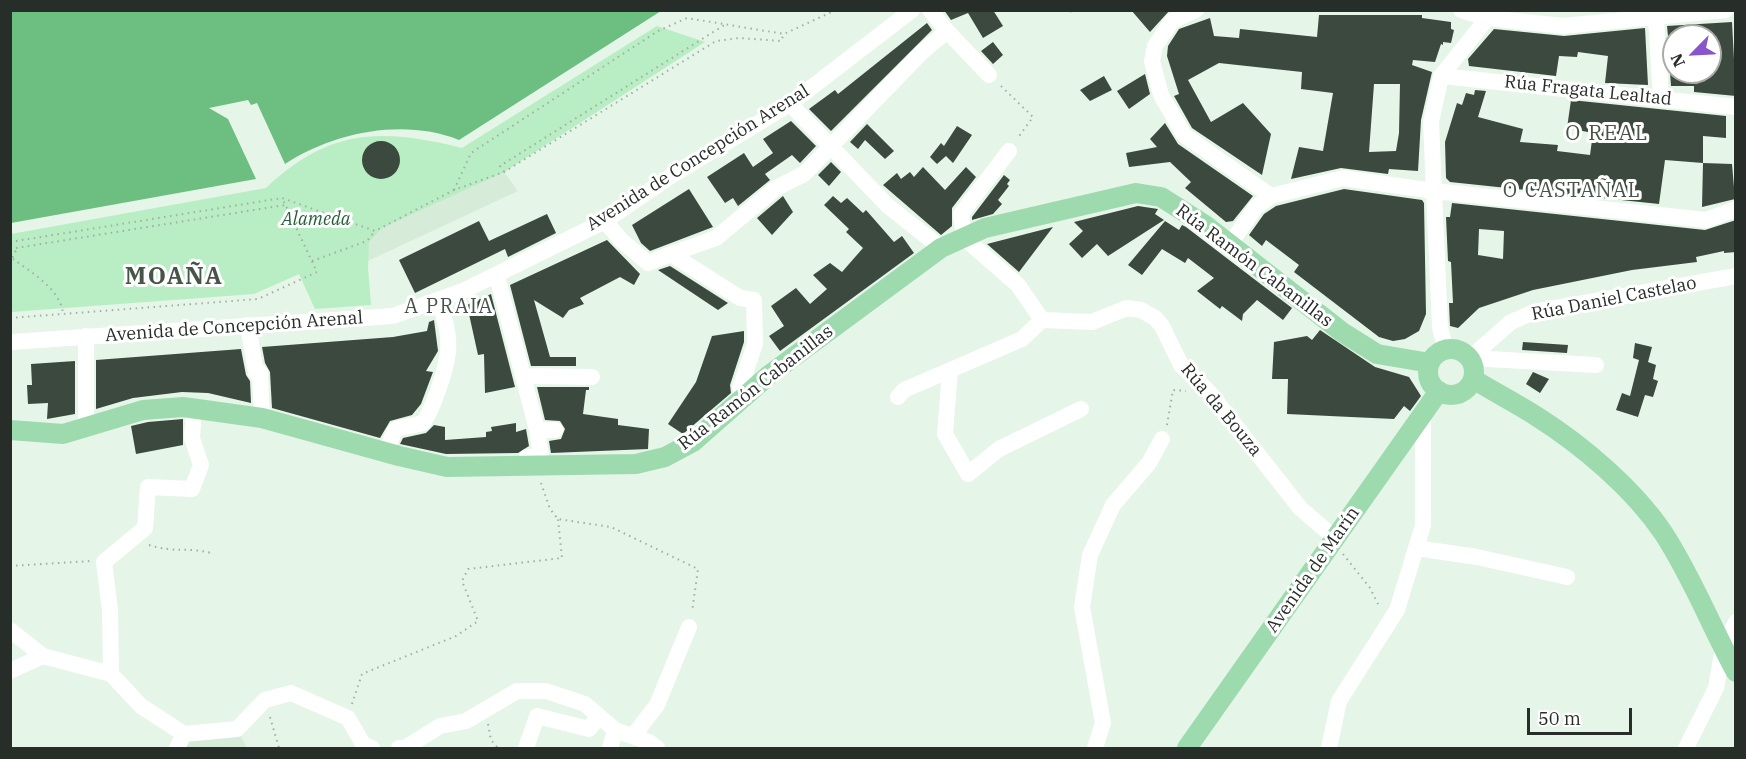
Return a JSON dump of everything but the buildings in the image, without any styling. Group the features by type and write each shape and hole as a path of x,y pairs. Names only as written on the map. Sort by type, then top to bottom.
{"main road":[{"name":"Rúa Ramón Cabanillas","path":"10,430 63,434 142,410 194,408 262,418 385,452 447,466 636,464 665,457 693,442 744,396 941,248 985,228 1136,193 1161,197 1230,244 1342,332 1377,354 1430,363"},
{"path":"1446,349 1459,350 1470,358 1475,372 1473,379 1459,393 1446,394 1439,391 1431,382 1430,363 1439,352 1446,349"},
{"path":"1473,379 1536,416 1588,453 1625,489 1663,532 1694,587 1736,672"},
{"name":"Avenida de Marín","path":"1187,748 1439,391"}],"street":[{"name":"Avenida de Concepción Arenal","path":"10,342 393,316 438,300 497,276 605,221 671,176 790,104 912,10"},
{"path":"930,10 989,75"},
{"path":"1196,10 1172,21 1155,46 1152,61 1161,95 1184,135 1271,196"},
{"path":"1461,10 1563,26 1656,19 1726,10"},
{"path":"1446,349 1440,328 1431,122 1441,76 1491,14"},
{"path":"1656,19 1661,98"},
{"path":"605,221 621,240 648,263 716,238 776,188 804,174 921,53 947,31"},
{"name":"Rúa Fragata Lealtad","path":"1441,76 1736,107"},
{"path":"790,104 888,206 941,248"},
{"path":"898,397 904,390 1022,339 1042,320 1018,285 964,238 961,214 1009,151"},
{"path":"1230,244 1257,207 1271,196 1343,178 1434,191 1706,220 1736,209"},
{"path":"671,254 740,298 754,300 755,344 740,388 744,396"},
{"path":"497,276 537,430 541,456 527,457 527,465"},
{"name":"Rúa Daniel Castelao","path":"1470,358 1511,322 1534,312 1736,276"},
{"path":"385,452 392,430 396,427 423,423 430,414 449,351 444,317 438,300"},
{"name":"Rúa da Bouza","path":"1042,320 1082,323 1127,308 1147,312 1162,326 1181,365 1209,392 1300,508 1336,539"},
{"path":"248,325 256,373 260,372 263,388 262,418"},
{"path":"86,336 86,426"},
{"path":"1470,358 1596,365"},
{"path":"950,370 945,434 968,474 999,449 1081,409"},
{"path":"523,376 592,377"},
{"path":"111,674 104,562 138,533 148,487 192,489 201,465 192,438 194,408"},
{"path":"1329,748 1339,700 1397,610 1423,525 1423,414"},
{"path":"537,430 555,430"},
{"path":"1095,748 1103,723 1082,607 1090,555 1113,505 1149,463 1162,439"},
{"path":"1416,548 1477,557 1567,577"},
{"path":"1686,748 1716,688 1723,648 1736,622"},
{"path":"633,736 657,705 689,627"},
{"path":"10,630 43,656 111,674 141,706 180,741 237,729 265,700 291,693 348,718 363,744 372,748"},
{"path":"10,671 43,656"},
{"path":"399,748 405,748 440,726 466,721 517,691 546,690 585,705 615,730 649,742 657,748"},
{"path":"526,748 537,716 589,729 599,717"},
{"path":"610,748 615,730"}],"path":[{"path":"454,190 471,153 658,31 687,18 784,33 836,10"},
{"path":"504,172 500,166 726,24"},
{"path":"312,261 367,241 375,231 454,190 504,172 716,41 739,38 781,41 784,33"},
{"path":"989,75 1033,117 1009,151"},
{"path":"10,242 282,198 375,231"},
{"path":"10,318 258,299 317,272 282,198"},
{"path":"10,249 285,206"},
{"path":"10,263 17,248"},
{"path":"13,259 45,283 56,296 64,314"},
{"path":"1162,439 1170,416 1173,390 1209,392"},
{"path":"348,718 362,674 456,636 478,621 462,581 468,569 562,558 558,519 550,509 539,475 527,475 527,465"},
{"path":"558,519 611,527 698,569 689,627"},
{"path":"138,533 162,549 180,552 200,550 211,553"},
{"path":"1336,539 1344,556 1370,588 1389,624"},
{"path":"10,566 90,561 106,582"},
{"path":"265,700 279,748"},
{"path":"484,710 491,740 498,748"}],"shaded area":[{"path":"11,10 661,11 459,140 438,133 416,130 393,129 370,132 325,144 285,164 257,103 251,105 248,100 209,108 228,119 256,179 11,223"},
{"path":"438,142 462,149 504,172 518,191 353,268 387,188"},
{"path":"237,729 247,748 177,748 184,734"}],"green space":[{"name":"Alameda","path":"657,26 705,42 504,172 382,228 369,242 368,268 371,305 315,309 299,274 254,294 11,312 11,234 266,188 289,168 312,154 357,138 406,137 462,148"}],"district":[{"name":"O REAL","path":"1607,134"},
{"name":"O CASTAÑAL","path":"1572,191"},
{"name":"MOAÑA","path":"174,277"},
{"name":"A PRAIA","path":"449,307"}]}
